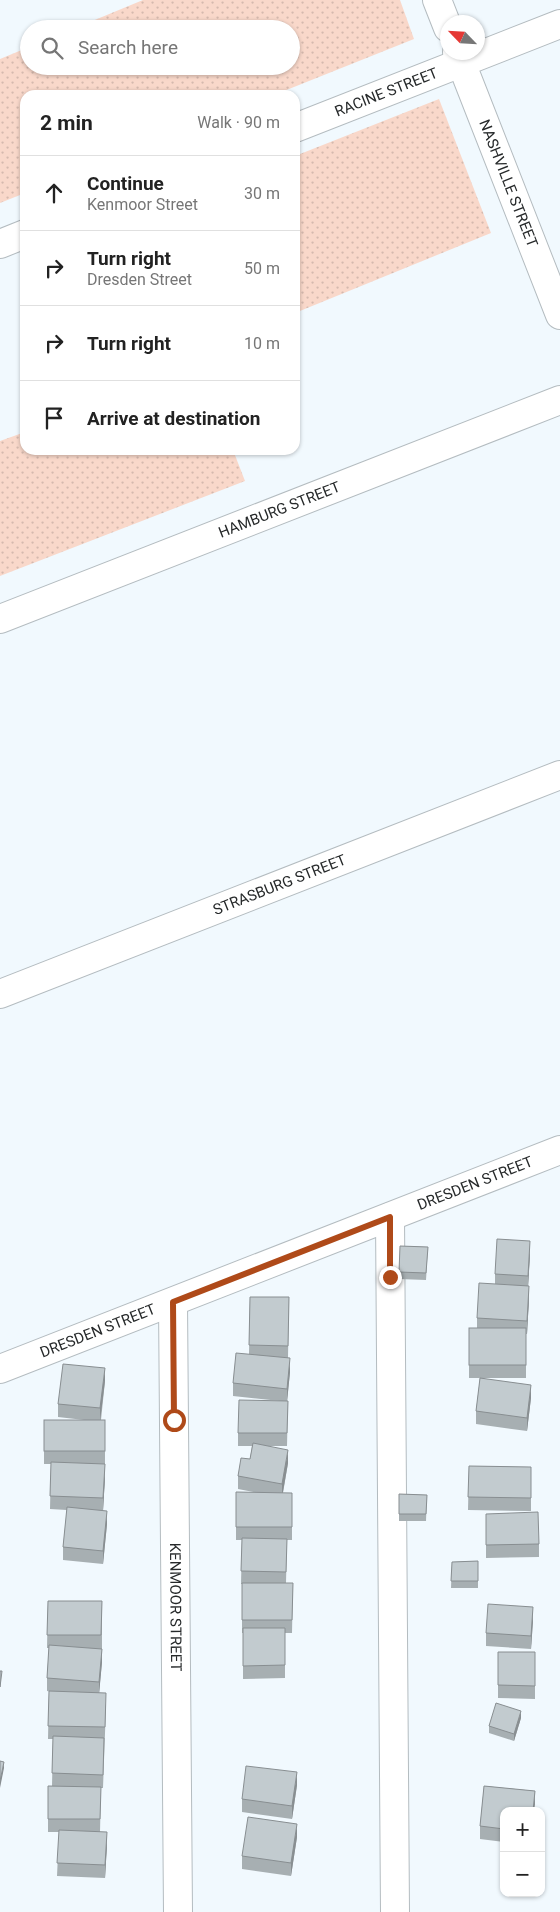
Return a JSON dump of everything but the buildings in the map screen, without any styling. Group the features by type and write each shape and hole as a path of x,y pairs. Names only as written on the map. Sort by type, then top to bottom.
{"street":[{"path":"437,0 443,15"},
{"name":"RACINE STREET","path":"485,49 560,24"},
{"name":"RACINE STREET","path":"300,126 454,60"},
{"name":"NASHVILLE STREET","path":"460,60 560,314"},
{"path":"0,244 20,236"},
{"name":"HAMBURG STREET","path":"0,619 560,400"},
{"name":"STRASBURG STREET","path":"0,994 560,775"},
{"name":"DRESDEN STREET","path":"0,1369 560,1150"},
{"path":"390,1217 395,1912"},
{"name":"KENMOOR STREET","path":"173,1302 178,1912"}],"shaded area":[{"path":"143,0 400,0 414,39 286,90 20,90 20,195 0,203 0,59 20,51 20,75 300,75 300,20 95,20"},
{"path":"439,99 491,233 300,311 300,154"},
{"path":"20,434 20,455 235,455 245,481 0,576 0,441"}],"route":[{"path":"174,1420 173,1302 390,1217 390,1277"}]}
